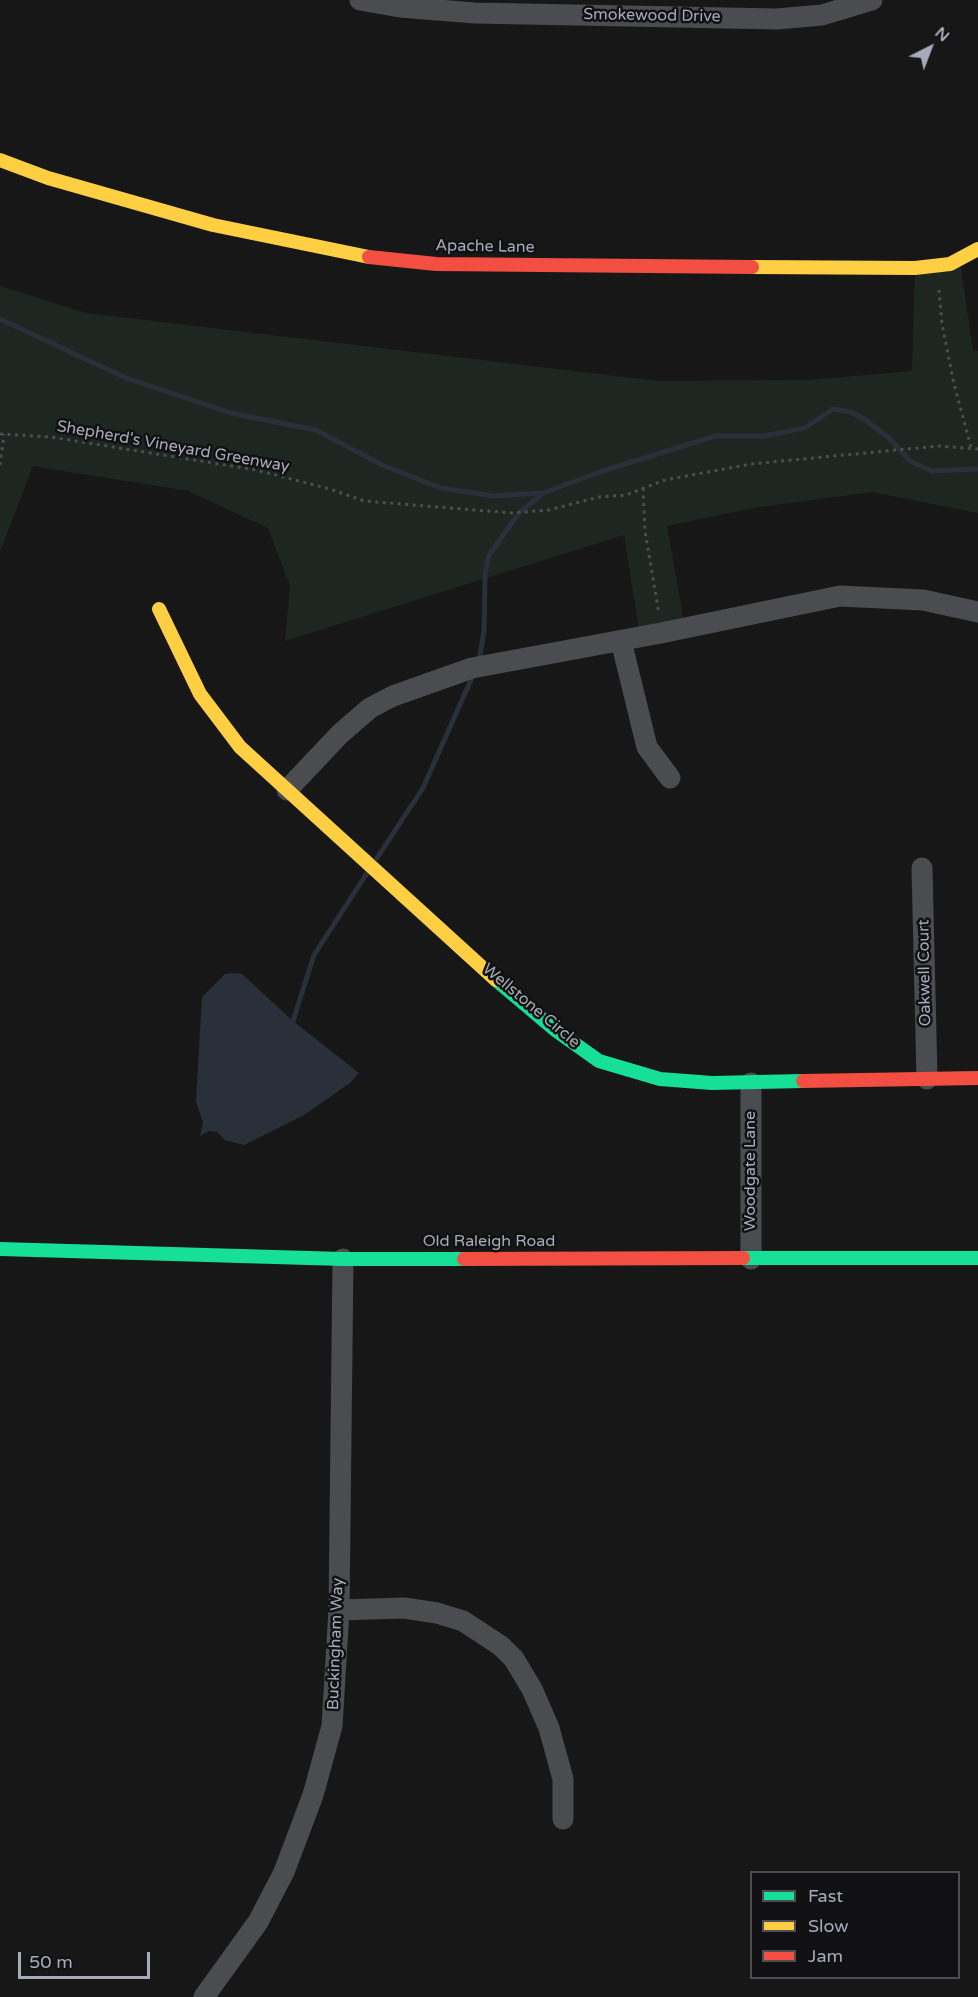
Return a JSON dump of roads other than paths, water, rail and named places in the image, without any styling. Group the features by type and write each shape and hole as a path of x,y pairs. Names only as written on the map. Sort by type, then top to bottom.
{"street":[{"name":"Smokewood Drive","path":"360,0 400,7 476,13 777,19 822,15 872,0"},
{"name":"Apache Lane","path":"0,160 48,178 202,222 354,256 436,264 939,267 960,261 978,249"},
{"path":"287,790 340,734 370,708 393,696 472,668 621,641 840,596 923,600 978,612"},
{"name":"Wellstone Circle","path":"159,609 200,694 240,747 511,993 554,1029 599,1061 660,1079 751,1083 978,1078"},
{"path":"621,641 648,747 670,778"},
{"name":"Oakwell Court","path":"922,868 927,1079"},
{"name":"Woodgate Lane","path":"751,1083 751,1259"},
{"name":"Old Raleigh Road","path":"0,1249 343,1259 978,1258"},
{"name":"Buckingham Way","path":"204,1997 258,1922 284,1872 313,1796 332,1726 339,1610 343,1259"},
{"path":"339,1610 404,1608 437,1613 463,1621 501,1646 513,1659 532,1689 549,1728 563,1779 563,1819"}],"waterway":[{"path":"0,319 126,378 231,413 316,430 382,465 441,488 493,496 543,493 603,471 715,436 764,436 805,428 833,409 851,412 864,419 889,438 910,461 931,471 978,469"},
{"path":"479,661 484,631 485,575 489,555 519,513 542,494"},
{"path":"377,858 423,788 474,673"},
{"path":"288,1025 293,1021 314,955 367,873"}]}
